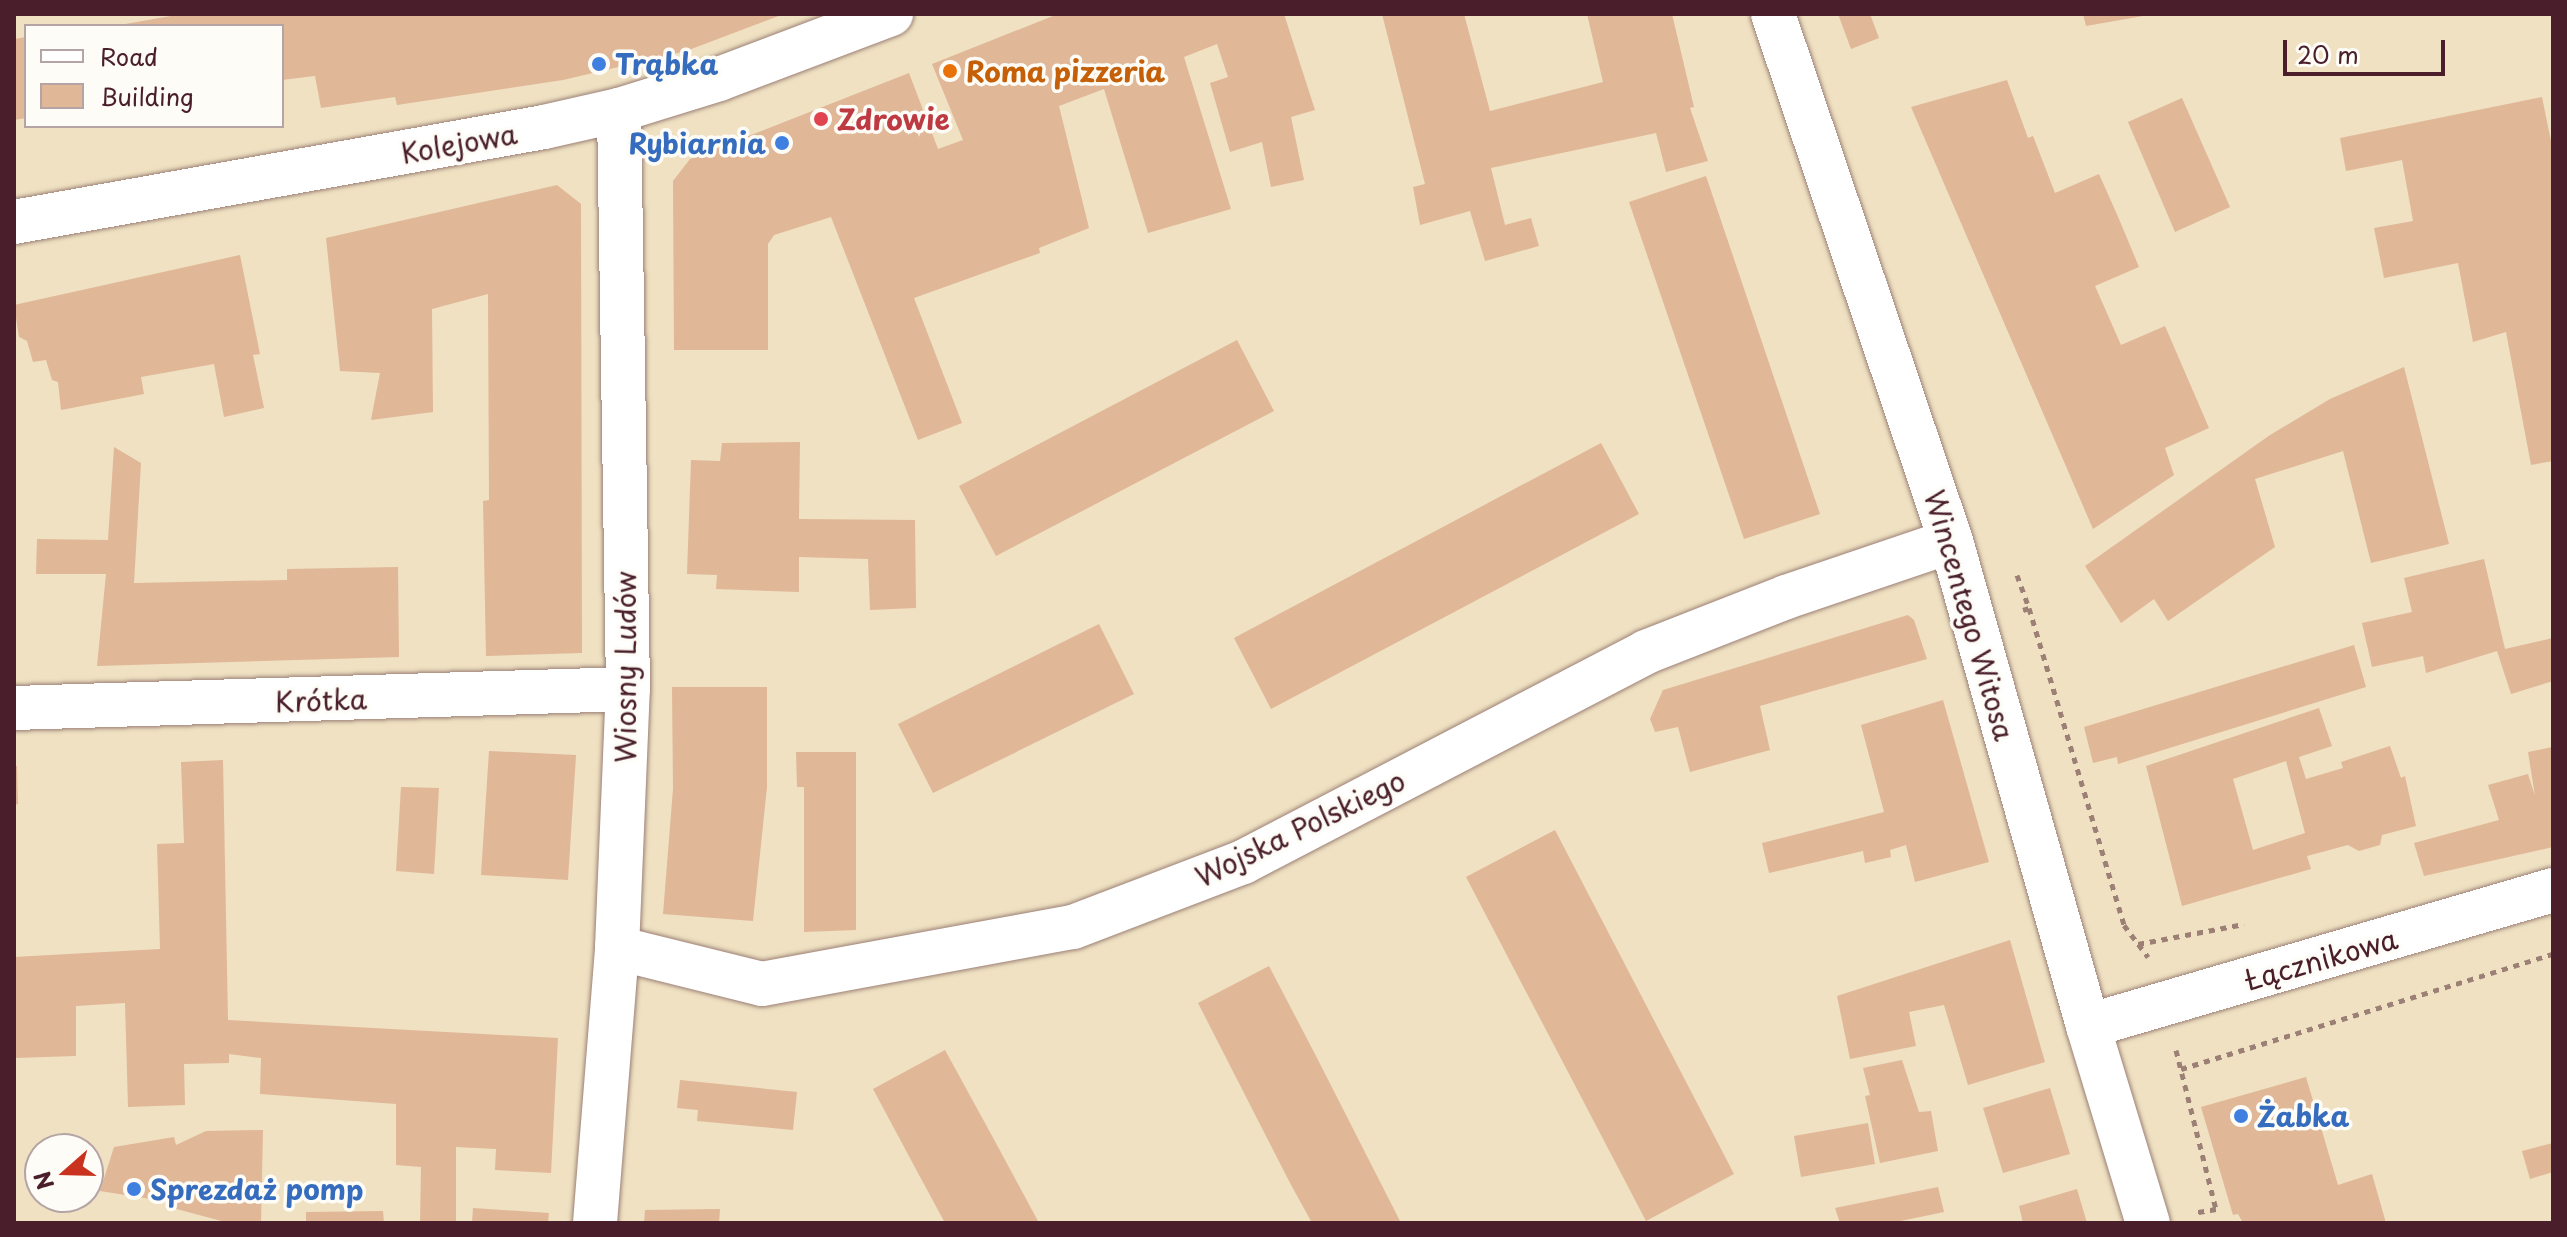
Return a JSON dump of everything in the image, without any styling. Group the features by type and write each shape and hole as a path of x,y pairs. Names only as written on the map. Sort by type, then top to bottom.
{"street":[{"name":"Kolejowa","path":"14,222 544,127 619,110 719,79 891,14"},
{"name":"Wincentego Witosa","path":"1773,14 1951,541 2088,1026 2164,1220"},
{"name":"Wiosny Ludów","path":"595,1223 617,948 628,689 619,110"},
{"name":"Wojska Polskiego","path":"617,948 762,984 1073,927 1243,862 1646,652 1786,597 1951,541"},
{"name":"Krótka","path":"14,708 628,689"},
{"name":"Łącznikowa","path":"2088,1026 2553,890"}],"path":[{"path":"2181,1069 2553,954"},
{"path":"2164,1005 2216,1209 2164,1220"}],"building":[{"path":"182,14 784,14 686,51 563,80 397,105 395,97 321,108 315,76 284,80 284,24 125,24"},
{"path":"1058,14 1284,14 1315,110 1291,117 1304,180 1271,187 1262,142 1230,152 1210,83 1228,77 1217,44 1184,57 1231,209 1148,233 1104,89 1059,106 1089,228 1039,248 1040,253 914,298 962,423 918,440 831,217 774,235 768,244 768,350 674,350 673,181 690,159 909,73 938,149 963,140 932,64"},
{"path":"1382,14 1464,14 1490,111 1603,82 1587,14 1672,14 1694,107 1690,108 1708,161 1666,172 1656,133 1491,168 1505,225 1531,218 1539,246 1485,261 1470,211 1420,225 1413,187 1425,184"},
{"path":"1838,14 1870,14 1879,38 1851,49"},
{"path":"2083,14 2143,14 2143,16 2086,26"},
{"path":"24,37 24,118 14,120 14,39"},
{"path":"2007,80 2028,138 2033,136 2055,193 2099,174 2119,219 2139,267 2095,286 2121,345 2165,326 2209,428 2165,448 2174,475 2093,529 1911,107"},
{"path":"2542,97 2553,151 2553,461 2531,465 2506,332 2473,342 2458,263 2384,278 2374,228 2413,221 2402,160 2346,171 2340,138"},
{"path":"2182,98 2230,207 2175,232 2128,122"},
{"path":"1706,176 1820,514 1744,539 1629,202"},
{"path":"557,185 581,204 582,653 486,656 483,501 489,500 488,294 432,309 433,412 371,420 380,373 340,371 326,238"},
{"path":"240,255 260,354 253,355 264,408 224,417 214,364 141,377 144,394 61,410 58,382 52,380 46,360 33,362 27,341 19,337 14,305"},
{"path":"1237,340 1274,411 996,556 959,486"},
{"path":"2404,367 2449,544 2371,563 2343,451 2255,479 2275,547 2168,621 2154,599 2121,623 2085,566 2270,435 2330,399"},
{"path":"800,442 799,519 915,520 916,608 870,610 868,559 799,557 799,592 716,589 717,575 687,574 691,460 720,461 722,443"},
{"path":"1601,443 1639,514 1271,709 1234,638"},
{"path":"114,447 141,463 134,583 287,580 287,569 398,567 399,657 97,666 106,574 36,574 37,539 108,540"},
{"path":"2484,559 2505,649 2553,638 2553,681 2511,694 2497,651 2426,673 2423,656 2372,667 2362,623 2412,612 2404,578"},
{"path":"1908,615 1914,620 1927,659 1760,706 1770,750 1690,772 1678,727 1655,732 1650,719 1663,690"},
{"path":"1099,624 1134,694 933,793 898,724"},
{"path":"2354,645 2366,687 2118,764 2117,757 2093,763 2084,727"},
{"path":"672,687 767,687 767,787 753,921 663,914 673,789"},
{"path":"1943,700 1989,862 1915,882 1906,845 1890,850 1891,857 1865,863 1863,851 1769,873 1762,843 1884,812 1861,725"},
{"path":"2319,708 2332,746 2299,757 2306,779 2343,768 2341,762 2390,746 2401,778 2405,776 2416,826 2382,835 2380,845 2359,851 2348,845 2307,856 2311,869 2182,906 2146,766","holes":["2286,761 2305,833 2253,850 2233,779"]},
{"path":"2553,747 2553,847 2424,876 2414,843 2499,820 2488,785 2528,774 2535,796 2528,752"},
{"path":"489,751 576,755 568,880 481,875"},
{"path":"796,752 856,752 856,930 804,932 804,787 797,787"},
{"path":"223,760 228,1020 558,1038 551,1173 495,1170 496,1149 456,1147 456,1223 420,1223 421,1167 396,1165 396,1104 260,1094 261,1058 229,1054 229,1063 184,1064 185,1105 128,1107 125,1003 76,1006 76,1056 14,1058 14,957 160,949 157,844 184,843 181,762"},
{"path":"14,766 17,766 18,804 14,805"},
{"path":"401,787 439,788 434,874 396,871"},
{"path":"1555,830 1734,1174 1646,1221 1466,877"},
{"path":"2010,940 2045,1062 1968,1085 1944,1005 1909,1012 1916,1046 1850,1059 1837,996"},
{"path":"1269,966 1401,1223 1312,1223 1290,1183 1198,1003"},
{"path":"945,1050 1039,1223 945,1223 873,1089"},
{"path":"1902,1060 1919,1112 1931,1111 1938,1151 1880,1163 1865,1096 1870,1095 1863,1068"},
{"path":"2306,1077 2338,1185 2372,1174 2386,1223 2243,1223 2238,1214 2233,1215 2201,1107"},
{"path":"680,1080 797,1092 793,1130 697,1121 698,1110 677,1108"},
{"path":"2050,1088 2070,1154 2003,1173 1983,1108"},
{"path":"1868,1123 1875,1164 1801,1177 1794,1136"},
{"path":"263,1130 261,1223 229,1223 169,1207 170,1202 104,1192 104,1178 114,1147 174,1137 176,1145 206,1131"},
{"path":"2553,1143 2553,1172 2530,1179 2522,1151"},
{"path":"1938,1187 1944,1212 1891,1223 1840,1223 1835,1208"},
{"path":"2077,1189 2087,1223 2023,1223 2019,1206"},
{"path":"473,1208 549,1213 548,1223 472,1223"},
{"path":"720,1209 719,1223 644,1223 645,1210"},
{"path":"383,1211 384,1223 306,1223 306,1212"}],"place":[{"name":"Trąbka","path":"599,64"},
{"name":"Roma pizzeria","path":"950,71"},
{"name":"Zdrowie","path":"821,119"},
{"name":"Rybiarnia","path":"782,143"},
{"name":"Żabka","path":"2241,1116"},
{"name":"Sprezdaż pomp","path":"134,1189"}]}
